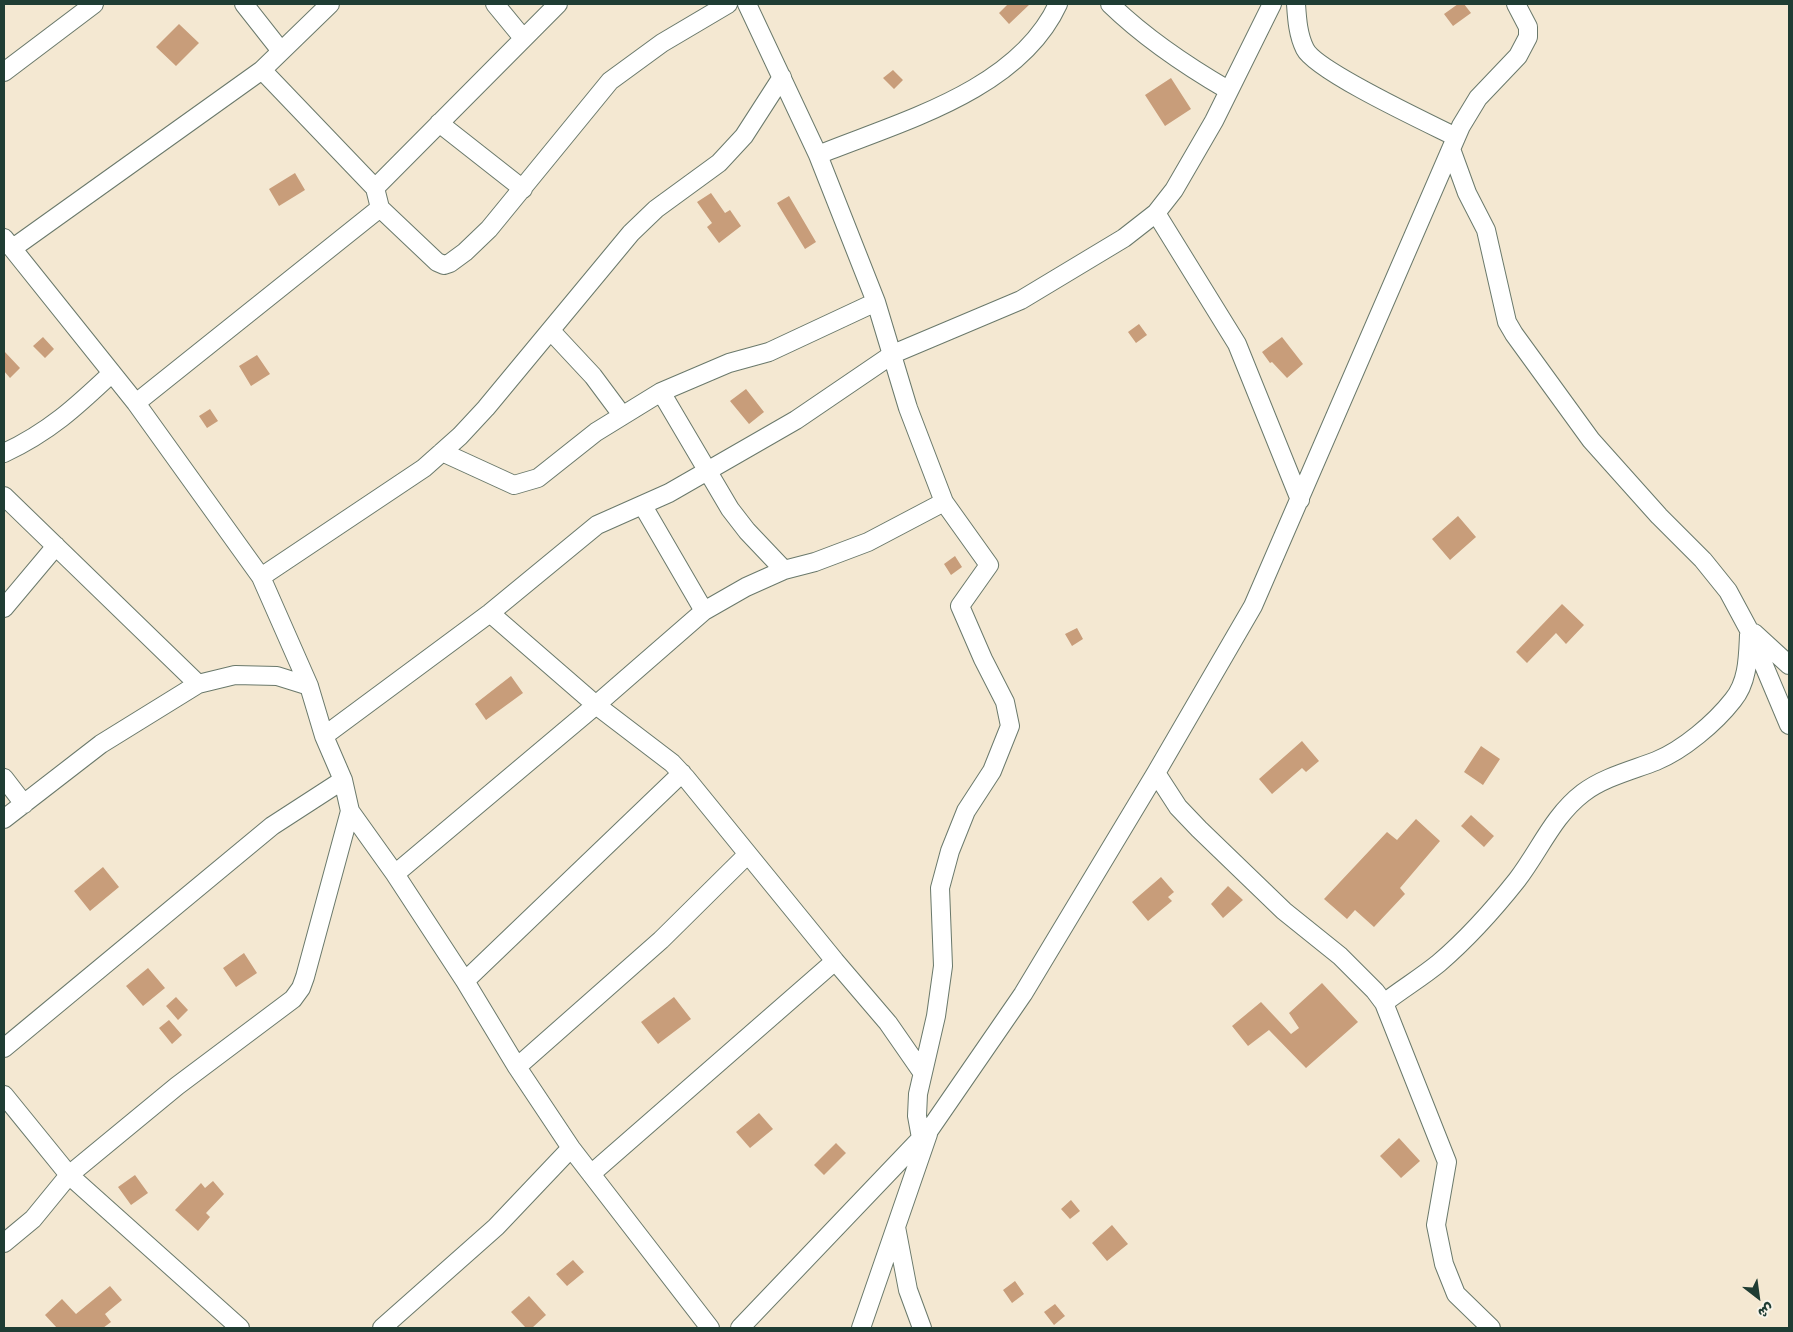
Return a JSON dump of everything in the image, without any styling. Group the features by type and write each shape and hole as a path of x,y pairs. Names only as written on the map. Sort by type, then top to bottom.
{"street":[{"path":"4,72 94,4"},
{"path":"244,4 281,51"},
{"path":"330,4 262,70 8,243 136,403 262,577 309,686 324,736 343,780 350,811 395,874 465,981 517,1067 571,1148 710,1328"},
{"path":"495,4 522,38"},
{"path":"375,188 522,38 558,4"},
{"path":"262,70 375,188 380,208 437,262 444,265 450,263 471,246 523,189 610,80 662,43 728,4"},
{"path":"747,4 818,155 876,302 908,408 944,502 990,565 960,606 983,660 1005,702 1010,726 992,771 966,811 950,851 940,888 943,966 936,1016 922,1072 917,1116 925,1134 861,1328"},
{"path":"818,155 960,98 1014,61 1036,38 1058,4"},
{"path":"1110,4 1134,27 1181,63 1228,90"},
{"path":"324,736 490,613 584,534 598,525 643,506 796,420 893,354 1021,300 1124,238 1156,213 1174,190 1214,121 1272,4"},
{"path":"1296,4 1298,27 1305,50 1324,68 1453,143 1467,193 1486,230 1507,322 1591,440 1659,516 1703,560 1728,591 1749,630 1789,725"},
{"path":"740,1328 925,1134 1023,994 1156,773 1253,606 1453,143 1478,98 1518,56 1528,37 1528,27 1516,4"},
{"path":"262,577 424,468 442,452 486,408 631,233 656,208 719,164 744,136 782,77"},
{"path":"439,123 523,189"},
{"path":"136,403 380,208"},
{"path":"1156,213 1237,344 1300,500"},
{"path":"442,452 514,485 528,483 538,478 622,415 661,392 728,363 768,352 876,302"},
{"path":"551,330 593,376 622,415"},
{"path":"4,453 33,440 73,411 112,373"},
{"path":"661,392 730,509 784,570"},
{"path":"4,496 198,684"},
{"path":"395,874 596,705 704,611 746,587 784,570 815,562 868,542 944,502"},
{"path":"643,506 704,611"},
{"path":"4,608 56,546"},
{"path":"490,613 596,705 682,773 835,962 888,1023 922,1072"},
{"path":"1749,630 1789,665"},
{"path":"1384,1003 1438,963 1474,929 1518,879 1552,823 1584,792 1616,776 1659,760 1700,733 1717,718 1734,699 1745,678 1749,630"},
{"path":"4,819 100,744 198,684 235,675 277,676 309,686"},
{"path":"465,981 682,773"},
{"path":"1156,773 1178,807 1199,829 1284,912 1340,956 1375,991 1384,1003 1447,1162 1436,1226 1444,1264 1456,1294 1491,1328"},
{"path":"4,778 24,804"},
{"path":"4,1048 272,826 343,780"},
{"path":"4,1243 34,1219 69,1175 176,1086 293,999 301,988 350,811"},
{"path":"517,1067 661,940 748,854"},
{"path":"591,1174 835,962"},
{"path":"4,1096 69,1175 240,1328"},
{"path":"382,1328 496,1227 571,1148"},
{"path":"896,1226 908,1290 922,1328"}],"building":[{"path":"1008,4 1030,4 1009,24 999,13"},
{"path":"1458,4 1464,4 1471,13 1453,26 1444,14"},
{"path":"179,24 199,43 176,66 156,47"},
{"path":"893,70 903,80 894,89 883,78"},
{"path":"1171,78 1191,109 1165,126 1145,95"},
{"path":"295,173 305,190 279,206 269,189"},
{"path":"711,193 725,213 730,210 741,226 719,243 707,227 712,223 697,202"},
{"path":"789,196 816,242 805,249 777,203"},
{"path":"1139,324 1147,335 1136,343 1128,332"},
{"path":"43,337 54,349 45,358 33,346"},
{"path":"1282,337 1303,364 1287,378 1272,362 1270,363 1262,352"},
{"path":"4,351 20,368 10,378 4,371"},
{"path":"257,355 270,374 251,386 239,366"},
{"path":"746,389 764,412 749,424 730,401"},
{"path":"210,409 218,421 207,428 199,416"},
{"path":"1458,516 1476,537 1450,560 1432,539"},
{"path":"955,556 962,567 951,575 944,564"},
{"path":"1562,604 1584,625 1566,644 1556,633 1527,663 1516,652"},
{"path":"1077,628 1083,639 1072,646 1065,634"},
{"path":"511,676 523,693 486,720 475,704"},
{"path":"1302,741 1319,761 1306,772 1302,768 1272,794 1259,779"},
{"path":"1481,746 1500,759 1483,785 1464,772"},
{"path":"1471,815 1494,836 1484,847 1461,826"},
{"path":"1416,819 1440,841 1400,888 1405,894 1374,927 1355,910 1347,919 1324,899 1387,832 1397,840"},
{"path":"103,867 119,887 90,911 74,891"},
{"path":"1161,877 1174,892 1168,897 1172,901 1148,921 1132,902"},
{"path":"1228,886 1243,900 1223,918 1211,904"},
{"path":"244,953 257,973 236,987 223,968"},
{"path":"148,968 165,988 143,1006 126,986"},
{"path":"1322,983 1358,1022 1306,1068 1269,1030 1248,1046 1232,1026 1261,1002 1291,1034 1299,1028 1289,1013"},
{"path":"176,997 188,1010 178,1020 166,1006"},
{"path":"674,997 691,1019 658,1044 641,1022"},
{"path":"169,1020 182,1035 172,1044 159,1028"},
{"path":"759,1113 773,1129 750,1148 736,1132"},
{"path":"1399,1138 1420,1161 1401,1178 1380,1156"},
{"path":"836,1143 846,1153 824,1175 814,1165"},
{"path":"135,1175 148,1193 131,1205 118,1187"},
{"path":"213,1181 224,1194 206,1213 210,1217 198,1231 175,1210 201,1183 205,1188"},
{"path":"1071,1200 1080,1211 1070,1219 1061,1209"},
{"path":"1112,1225 1128,1244 1107,1261 1092,1243"},
{"path":"573,1260 584,1272 567,1286 556,1274"},
{"path":"1015,1281 1024,1294 1012,1303 1003,1290"},
{"path":"110,1286 122,1300 105,1314 111,1322 103,1328 57,1328 45,1315 62,1299 76,1314"},
{"path":"529,1296 546,1315 532,1328 526,1328 511,1312"},
{"path":"1055,1304 1065,1316 1054,1325 1044,1312"}]}
